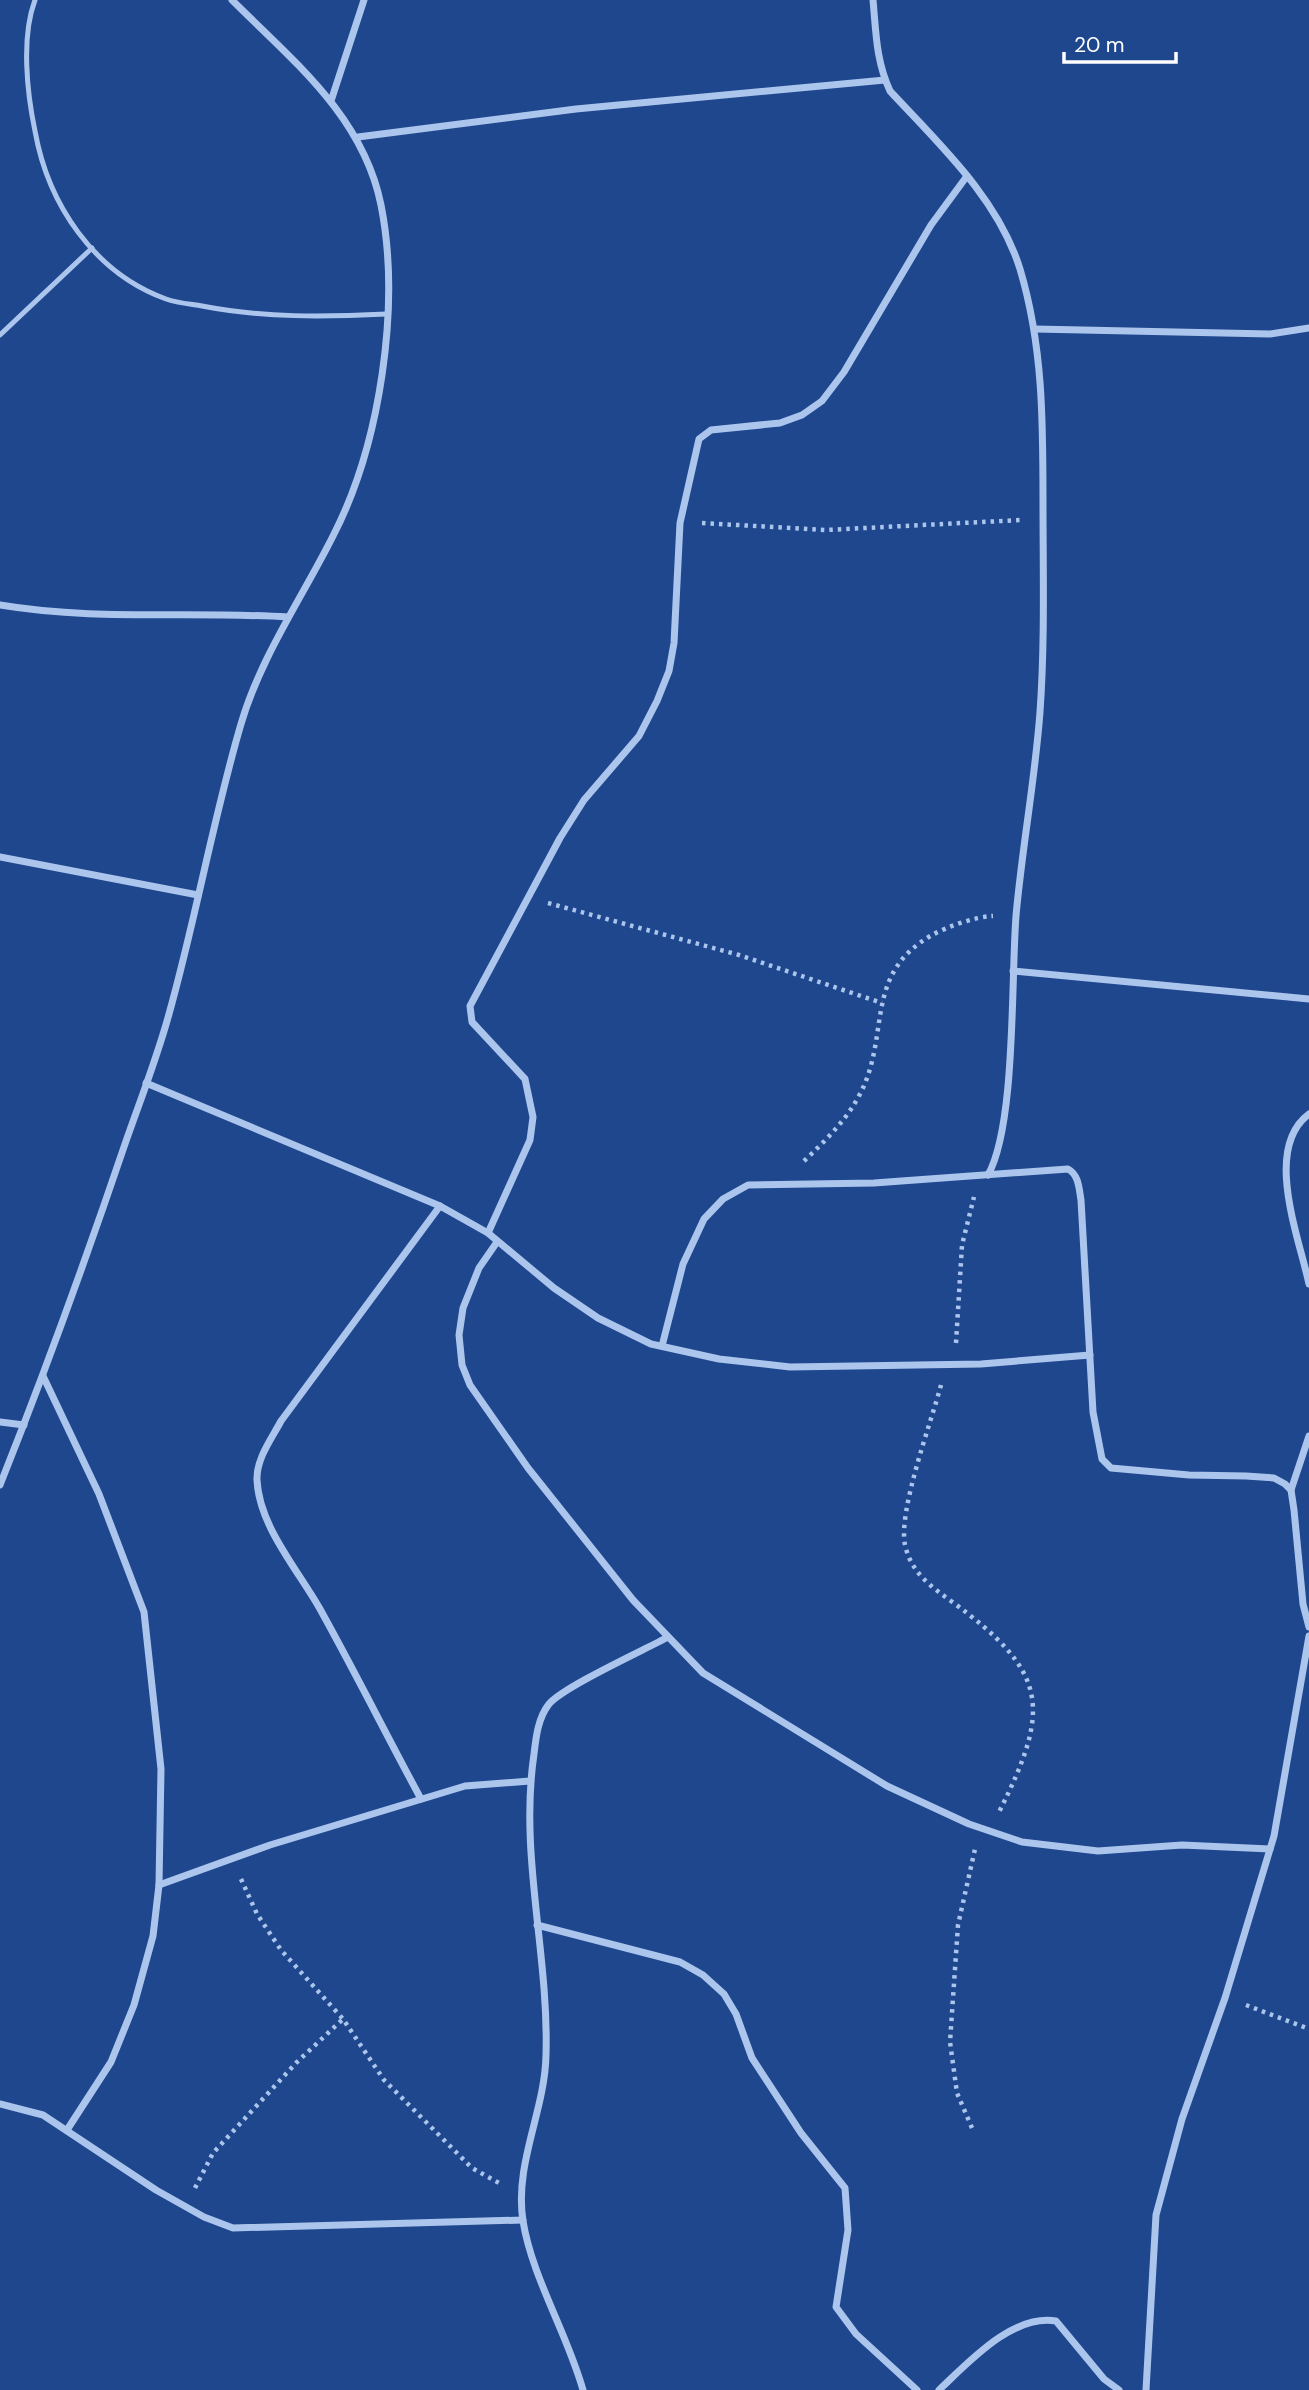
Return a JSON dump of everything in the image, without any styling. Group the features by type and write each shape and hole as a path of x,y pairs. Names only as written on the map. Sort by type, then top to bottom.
{"street":[{"path":"0,1485 75,1293 169,1015 242,719 288,617 334,536 368,447 377,409 388,293 381,207 358,137 331,101 232,0"},
{"path":"331,101 364,0"},
{"path":"873,0 877,52 890,91 967,176 993,212 1018,265 1035,329 1043,400 1040,710 1016,916 998,1157 984,1175"},
{"path":"358,137 576,109 885,80"},
{"path":"488,1233 530,1140 533,1117 525,1079 472,1022 470,1006 527,897 584,800 639,736 657,701 669,671 674,643 680,523 699,439 711,430 780,423 802,415 822,401 844,372 924,236 967,176"},
{"path":"1035,329 1270,334 1309,328"},
{"path":"0,605 110,613 288,617"},
{"path":"0,857 198,895"},
{"path":"1013,971 1309,999"},
{"path":"146,1083 440,1206 488,1233 554,1288 598,1318 662,1346 719,1359 790,1367 950,1364 1090,1356"},
{"path":"1309,1114 1290,1135 1286,1156 1290,1199 1309,1284"},
{"path":"662,1346 683,1264 704,1219 723,1199 748,1185 874,1183 1068,1169 1073,1172 1081,1200 1090,1356 1097,1442 1101,1459 1111,1468 1274,1478 1291,1490"},
{"path":"421,1799 321,1610 272,1528 260,1499 257,1478 262,1457 281,1421 440,1206"},
{"path":"497,1242 479,1268 463,1308 459,1335 462,1365 470,1385 528,1468 633,1600 703,1673 887,1786 979,1828 1022,1842 1098,1851 1182,1845 1269,1849"},
{"path":"43,1376 99,1494 144,1612 161,1769 159,1885 153,1936 134,2004 111,2062 67,2130"},
{"path":"0,1422 24,1425"},
{"path":"1309,1436 1291,1490 1303,1604 1309,1627"},
{"path":"1146,2390 1156,2215 1182,2119 1225,1998 1269,1849 1309,1636"},
{"path":"583,2390 572,2350 532,2258 523,2220 524,2169 546,2057 531,1876 530,1781 537,1734 550,1703 568,1690 668,1637"},
{"path":"159,1885 232,1859 465,1786 530,1781"},
{"path":"537,1925 680,1962 703,1975 724,1994 736,2014 752,2058 801,2133 845,2188 848,2230 836,2307 856,2334 917,2390"},
{"path":"0,2104 43,2115 190,2209 233,2228 523,2220"},
{"path":"939,2390 995,2343 1025,2323 1043,2319 1056,2321 1104,2379 1119,2390"}],"lane":[{"path":"35,0 31,10 27,75 40,161 50,189 92,248 120,276 166,299 225,311 302,318 387,314"},
{"path":"0,335 92,248"}],"path":[{"path":"680,523 826,530 1043,520"},
{"path":"527,897 739,954 883,1003"},
{"path":"781,1184 838,1127 858,1097 870,1068 883,1003 898,961 944,928 988,916 1016,916"},
{"path":"984,1175 962,1245 958,1280 957,1338 907,1504 902,1531 909,1560 919,1575 991,1630 1011,1654 1033,1693 1035,1717 1027,1747 990,1831"},
{"path":"972,2128 957,2093 950,2042 958,1925 979,1828"},
{"path":"232,1859 257,1914 281,1951 343,2019 384,2080 444,2137 458,2154 489,2179 523,2192"},
{"path":"1225,1998 1309,2028"},
{"path":"190,2209 197,2179 213,2153 296,2063 343,2019"}]}
